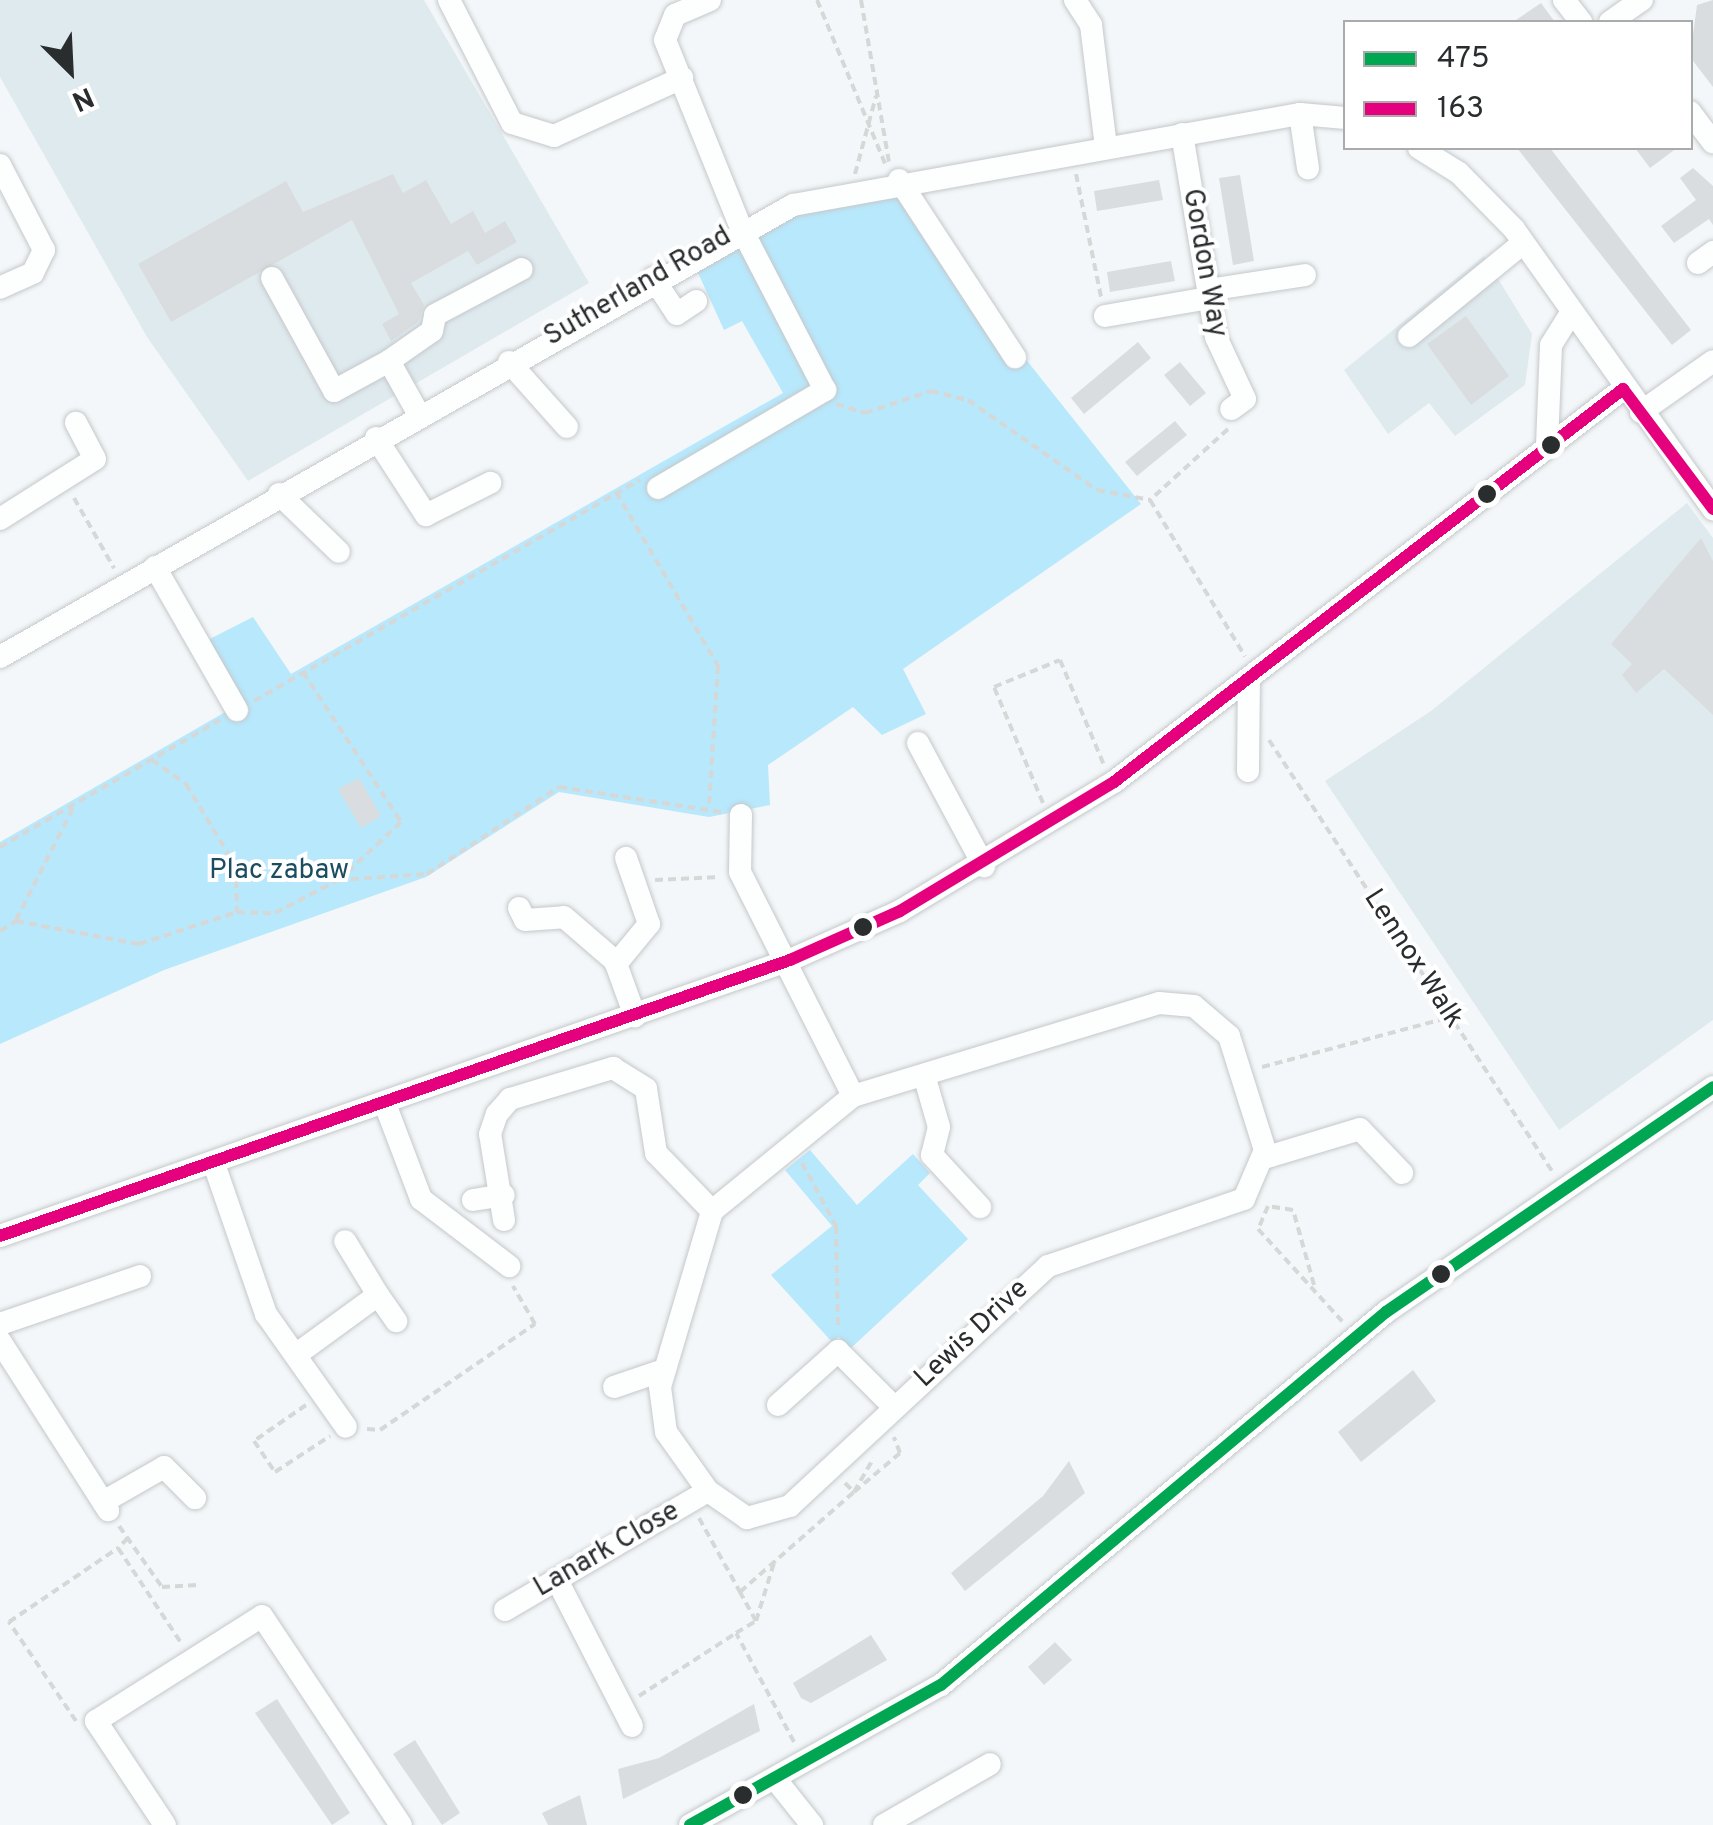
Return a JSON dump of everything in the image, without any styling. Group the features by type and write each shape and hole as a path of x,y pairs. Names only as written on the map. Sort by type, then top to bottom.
{"street":[{"path":"449,0 512,123 554,136 682,78"},
{"path":"658,488 824,390 741,228 665,40 676,15 710,0"},
{"path":"1075,0 1090,25 1106,148"},
{"path":"1615,20 1642,0"},
{"path":"1300,114 1308,168"},
{"name":"Sutherland Road","path":"0,657 741,228 852,189 896,180 1300,114 1343,118"},
{"path":"1693,116 1713,142"},
{"name":"Gordon Way","path":"1182,134 1221,354 1244,399 1231,409"},
{"path":"1429,150 1454,155 1523,243 1570,315 1713,509"},
{"path":"0,165 44,250 33,272 0,288"},
{"path":"896,180 1015,357"},
{"path":"1409,336 1523,243"},
{"path":"272,278 334,391 389,361 432,331 435,315 522,269"},
{"path":"1106,316 1305,274"},
{"path":"653,278 677,314 696,301"},
{"path":"1547,445 1551,346 1570,315"},
{"path":"389,361 418,413"},
{"path":"509,362 541,409 567,427"},
{"path":"1641,412 1713,362"},
{"path":"0,1236 790,960 984,866 1052,826 1114,782 1623,388"},
{"path":"0,518 66,483 95,459 76,423"},
{"path":"376,438 426,515 490,483"},
{"path":"279,494 340,552"},
{"path":"155,568 237,710"},
{"path":"1248,771 1253,676"},
{"path":"918,744 984,866"},
{"path":"741,816 740,872 790,960 853,1096"},
{"path":"616,964 649,924 630,869"},
{"path":"520,908 525,920 564,918 616,964 635,1016"},
{"path":"504,1220 504,1196 490,1134 497,1114 510,1100 613,1068 646,1089 656,1153 712,1211 853,1096 1159,1004 1213,1017 1242,1073 1264,1158 1259,1198"},
{"path":"924,1075 938,1127 932,1156 980,1207"},
{"path":"690,1825 806,1764 941,1685 1355,1337 1713,1087"},
{"path":"384,1104 421,1199 509,1266"},
{"path":"1264,1158 1360,1129 1402,1173"},
{"path":"214,1164 266,1314 346,1427"},
{"path":"473,1200 504,1196"},
{"name":"Lewis Drive","path":"712,1211 664,1370 666,1432 699,1496 746,1518 768,1517 1048,1266 1259,1198"},
{"path":"345,1241 396,1320"},
{"path":"0,1324 140,1276"},
{"path":"297,1354 378,1295"},
{"path":"0,1341 105,1506 164,1467 195,1498"},
{"path":"778,1405 838,1351 894,1407"},
{"path":"614,1387 664,1370"},
{"name":"Lanark Close","path":"505,1610 699,1496"},
{"path":"557,1580 627,1716"},
{"path":"165,1825 96,1721 262,1616 400,1825"},
{"path":"884,1825 990,1764"},
{"path":"776,1780 812,1825"}],"path":[{"path":"817,0 896,180"},
{"path":"861,0 896,180"},
{"path":"852,189 877,92"},
{"path":"1072,153 1106,316"},
{"path":"824,390 840,408 866,414 930,390 968,400 1097,490 1150,500 1253,676"},
{"path":"1150,500 1228,434 1231,409"},
{"path":"0,847 637,479 658,488"},
{"path":"66,483 124,585"},
{"path":"616,492 718,666 709,806"},
{"path":"1052,826 994,688 1060,660 1114,782"},
{"path":"16,922 139,944 237,912 275,913 338,880 401,822 303,672"},
{"name":"Lennox Walk","path":"1271,744 1555,1175"},
{"path":"151,760 186,784 236,867 237,912"},
{"path":"338,880 427,874 559,786 709,806 741,816"},
{"path":"0,931 16,922 74,804"},
{"path":"630,869 740,872"},
{"path":"1242,1073 1451,1016"},
{"path":"791,1147 836,1226 838,1351"},
{"path":"1314,1285 1292,1210 1259,1198 1258,1230 1285,1266 1314,1285 1355,1337"},
{"path":"323,1393 254,1441 275,1472 346,1427 380,1430 535,1324 514,1295 509,1266"},
{"path":"740,1592 900,1453 892,1432 854,1492"},
{"path":"699,1496 756,1621"},
{"path":"105,1506 162,1587 198,1585"},
{"path":"96,1721 78,1724 9,1622 128,1538"},
{"path":"118,1548 189,1655"},
{"path":"627,1716 756,1621 774,1562"},
{"path":"736,1634 806,1764"}],"shaded area":[{"path":"0,0 424,0 589,283 248,481 147,337 0,77"},
{"path":"1484,256 1532,334 1525,385 1455,436 1429,403 1388,434 1344,370"},
{"path":"1687,503 1713,538 1713,1020 1559,1130 1325,781 1431,711"}],"green space":[{"name":"Plac zabaw","path":"908,186 1024,357 1141,504 903,669 926,714 882,735 853,707 768,765 770,805 709,817 559,792 426,877 164,970 0,1044 0,842 227,711 196,646 253,617 291,674 783,393 742,321 724,330 693,262 794,216"},
{"path":"810,1150 857,1205 913,1154 930,1173 918,1185 968,1239 850,1349 839,1337 832,1342 771,1275 832,1226 785,1170"}],"building":[{"path":"1713,0 1713,87 1693,61 1697,5"},
{"path":"1541,3 1554,20 1516,20"},
{"path":"1519,150 1552,150 1691,330 1672,345"},
{"path":"1636,150 1674,150 1650,168"},
{"path":"1693,168 1713,186 1713,225 1709,219 1674,243 1661,226 1696,200 1680,178"},
{"path":"393,174 403,193 426,180 451,224 473,211 485,233 505,221 517,242 477,265 468,251 411,283 424,305 418,322 391,341 382,324 399,314 352,220 171,322 138,264 286,181 303,212"},
{"path":"1240,175 1254,261 1233,265 1219,178"},
{"path":"1159,180 1163,200 1097,211 1094,191"},
{"path":"1171,261 1175,281 1110,292 1107,272"},
{"path":"1466,316 1509,376 1471,405 1427,344"},
{"path":"1138,342 1151,358 1084,414 1071,398"},
{"path":"1180,362 1206,393 1190,406 1164,375"},
{"path":"1175,421 1187,435 1137,476 1125,462"},
{"path":"1701,538 1713,561 1713,715 1664,669 1636,693 1622,675 1632,664 1611,644"},
{"path":"359,778 381,816 361,828 338,789"},
{"path":"1413,1370 1436,1401 1361,1462 1338,1432"},
{"path":"1069,1461 1085,1493 965,1591 951,1573 1043,1496"},
{"path":"871,1635 887,1660 811,1703 801,1698 793,1683"},
{"path":"1055,1642 1072,1660 1044,1685 1028,1667"},
{"path":"277,1699 350,1813 332,1825 255,1713"},
{"path":"754,1704 760,1731 623,1799 618,1769 659,1758"},
{"path":"415,1740 460,1813 442,1825 393,1754"},
{"path":"580,1795 587,1825 548,1825 542,1813"}],"transit line":[{"name":"163","path":"0,1236 790,960 900,911 1114,782 1623,389 1713,509"},
{"name":"475","path":"690,1825 941,1685 1386,1312 1713,1087"}]}
